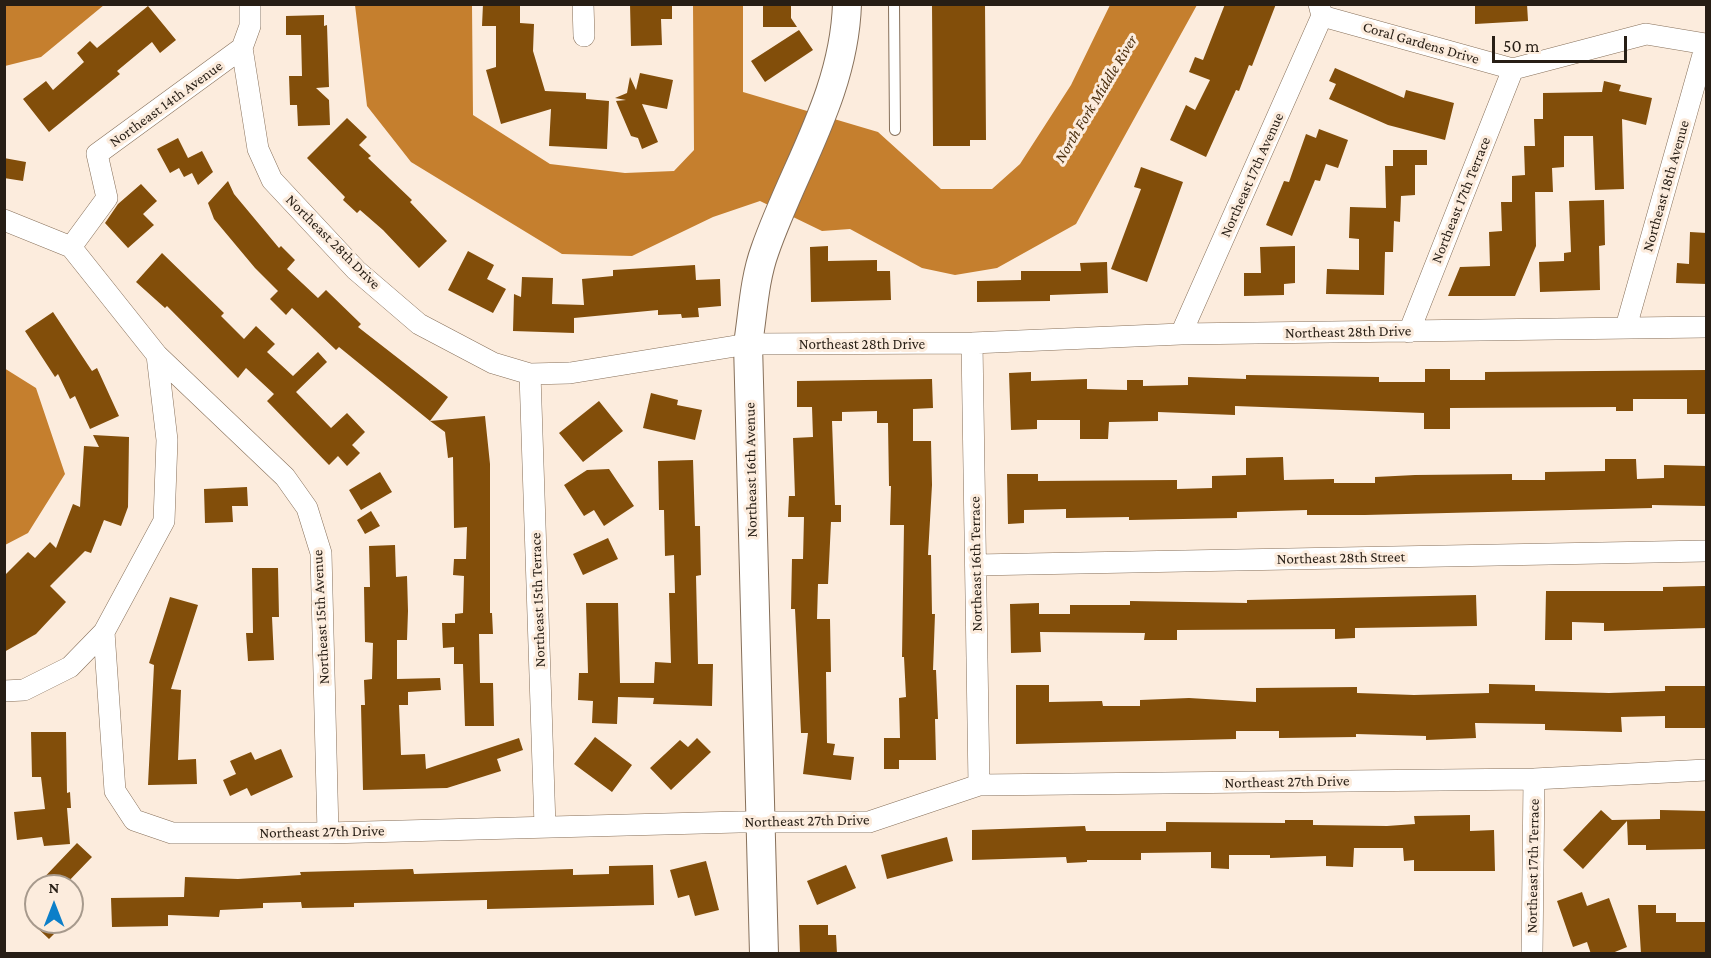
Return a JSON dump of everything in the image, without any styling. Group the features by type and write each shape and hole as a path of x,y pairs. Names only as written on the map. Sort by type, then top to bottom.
{"street":[{"name":"Northeast 28th Drive","path":"250,4 250,26 242,48 258,149 272,180 356,270 419,324 493,363 530,374 570,373 748,344 972,343 1181,334 1707,327"},
{"path":"583,4 584,36"},
{"name":"Northeast 16th Avenue","path":"764,954 748,344 764,253 824,113 842,56 847,5"},
{"name":"Coral Gardens Drive","path":"1321,10 1513,69"},
{"name":"Northeast 17th Avenue","path":"1181,334 1321,10"},
{"path":"1513,69 1646,34 1706,44"},
{"name":"Northeast 18th Avenue","path":"1626,327 1706,44"},
{"name":"Northeast 14th Avenue","path":"71,247 107,198 98,154 242,48"},
{"name":"Northeast 17th Terrace","path":"1409,332 1513,69"},
{"path":"4,220 71,247 157,355 167,440 164,521 105,632 70,667 24,690 4,691"},
{"name":"Northeast 16th Terrace","path":"972,343 979,785"},
{"name":"Northeast 15th Avenue","path":"157,355 285,477 307,508 321,553 328,833"},
{"name":"Northeast 15th Terrace","path":"530,374 545,826"},
{"name":"Northeast 28th Street","path":"976,566 1707,551"},
{"name":"Northeast 27th Drive","path":"105,632 114,791 134,820 172,833 328,833 545,826 869,822 979,785 1534,779 1707,770"},
{"name":"Northeast 17th Terrace","path":"1532,954 1534,779"}],"lane":[{"path":"894,4 895,130"}],"water":[{"path":"4,5 104,5 41,57 5,66"},
{"name":"North Fork Middle River","path":"355,5 472,5 473,115 550,164 625,173 674,171 694,150 693,5 743,5 743,92 878,132 941,189 992,189 1020,164 1071,85 1110,5 1197,5 1076,224 997,268 955,275 922,268 850,229 822,231 760,201 713,217 632,256 562,254 411,162 367,106"},
{"path":"4,368 36,388 65,474 28,533 5,545"}],"building":[{"path":"483,4 520,4 520,23 534,24 533,51 545,91 586,93 586,99 609,101 607,149 549,146 551,109 501,124 486,70 496,67 496,26 482,26"},
{"path":"630,4 672,4 672,19 661,19 662,45 631,46"},
{"path":"763,4 791,4 791,18 797,27 763,27"},
{"path":"932,4 985,4 986,140 970,140 970,146 933,146"},
{"path":"1225,4 1276,4 1252,66 1249,65 1239,91 1236,90 1206,157 1170,140 1186,105 1195,110 1210,80 1189,72 1195,57 1203,60"},
{"path":"1475,4 1527,4 1528,21 1475,24"},
{"path":"148,6 176,40 160,53 152,42 117,71 120,74 49,132 23,99 46,81 53,90 84,62 77,53 90,41 97,48"},
{"path":"324,15 324,26 327,25 329,87 316,88 329,100 330,125 298,126 297,105 290,105 289,76 302,76 301,35 286,35 286,16"},
{"path":"799,30 813,50 765,82 751,61"},
{"path":"1335,68 1404,98 1406,90 1454,103 1445,140 1388,125 1329,99 1336,84 1329,81"},
{"path":"640,73 673,80 667,109 642,104 658,142 642,149 638,138 631,136 616,101 626,100 615,98 627,93 630,77 636,90"},
{"path":"1604,81 1621,85 1619,91 1652,98 1646,125 1622,119 1624,189 1595,190 1593,136 1564,136 1564,167 1552,168 1553,192 1535,192 1536,246 1515,296 1448,296 1460,267 1490,266 1489,232 1502,231 1501,202 1512,202 1512,176 1525,175 1524,146 1535,146 1534,119 1543,119 1543,93 1602,92"},
{"path":"347,118 367,137 359,145 371,156 368,158 412,200 410,202 447,241 419,268 383,230 360,210 357,213 343,200 345,197 307,158"},
{"path":"1319,129 1348,140 1338,168 1326,164 1320,181 1315,180 1292,236 1266,225 1284,181 1289,182 1306,134 1316,138"},
{"path":"178,138 188,158 202,151 213,172 198,185 192,173 184,177 179,168 170,173 157,149"},
{"path":"1393,150 1427,150 1427,165 1415,165 1415,195 1401,196 1400,222 1394,221 1393,252 1385,252 1384,295 1326,294 1327,269 1359,270 1359,239 1349,238 1350,207 1386,208 1385,166 1393,166"},
{"path":"4,158 26,162 23,181 4,178"},
{"path":"1141,167 1183,182 1147,282 1111,269 1141,189 1134,187"},
{"path":"228,181 234,194 279,248 281,246 295,260 287,269 318,298 326,290 361,324 358,327 448,397 430,421 339,347 336,350 292,308 286,315 270,299 278,291 255,268 214,219 208,203"},
{"path":"141,184 157,201 143,214 154,225 128,248 105,223 118,204"},
{"path":"1604,200 1605,245 1599,246 1600,290 1540,292 1539,262 1564,261 1564,253 1571,252 1569,201"},
{"path":"1690,232 1707,233 1707,284 1676,283 1677,263 1689,264"},
{"path":"828,246 828,261 877,260 877,271 890,271 891,300 811,302 810,247"},
{"path":"1295,246 1295,283 1284,284 1284,295 1244,296 1244,273 1261,273 1260,247"},
{"path":"468,251 494,265 487,279 506,289 493,313 448,290"},
{"path":"162,253 224,313 221,316 244,339 256,326 275,344 267,352 293,376 318,352 327,362 296,392 331,428 347,413 365,432 352,445 360,453 347,466 338,456 329,465 267,401 274,394 246,368 238,378 167,306 165,308 136,282"},
{"path":"1107,262 1108,293 1050,295 1050,301 977,302 977,281 1021,280 1021,271 1081,271 1080,263"},
{"path":"695,265 696,280 720,279 721,306 698,308 699,317 682,318 681,314 658,315 658,310 574,318 574,333 513,331 514,294 521,297 522,277 553,278 552,304 584,305 582,279 613,276 613,270"},
{"path":"53,312 92,371 97,368 119,416 90,429 75,396 70,399 58,374 55,377 25,331"},
{"path":"1425,369 1450,369 1450,380 1485,380 1485,372 1707,370 1707,414 1687,414 1687,399 1633,399 1633,411 1616,411 1616,407 1450,408 1450,429 1424,429 1424,413 1235,406 1235,415 1158,412 1158,421 1109,422 1108,439 1080,439 1080,420 1037,420 1037,429 1011,430 1009,373 1031,372 1031,381 1087,379 1087,389 1127,390 1127,380 1143,380 1143,386 1188,385 1188,377 1246,379 1246,375 1379,377 1379,382 1425,382"},
{"path":"932,379 933,408 913,409 913,441 931,441 932,485 928,555 931,555 932,614 935,614 933,670 936,670 938,719 935,719 936,760 899,760 899,769 884,769 884,738 900,738 899,698 906,697 904,657 902,657 904,525 890,525 888,423 877,423 877,411 842,412 842,421 832,421 835,505 841,505 841,522 831,522 828,584 818,584 817,619 830,619 831,672 826,672 827,743 835,744 833,755 854,757 851,780 803,774 808,733 801,733 795,609 791,609 792,559 803,559 804,517 788,517 789,496 795,496 793,438 813,437 812,407 797,407 797,381"},
{"path":"651,393 678,400 677,405 702,410 695,440 643,428"},
{"path":"599,401 623,431 583,462 559,433"},
{"path":"485,416 490,464 490,613 492,613 493,634 479,634 480,683 493,683 494,726 465,726 463,664 454,664 454,647 443,648 442,623 455,623 455,614 463,613 464,576 453,575 454,559 466,559 467,527 454,528 453,457 448,458 445,432 430,421"},
{"path":"93,435 129,437 128,507 121,526 104,520 91,553 85,551 50,586 66,602 36,634 4,652 4,576 28,552 35,558 50,542 56,548 73,504 80,507 84,446 99,447"},
{"path":"1283,457 1284,480 1334,479 1334,483 1375,483 1375,477 1415,475 1512,474 1512,480 1545,480 1545,472 1605,471 1605,459 1636,459 1637,479 1664,478 1664,465 1707,466 1707,506 1652,505 1652,508 1365,515 1307,515 1307,510 1237,512 1237,518 1129,520 1129,517 1066,518 1066,509 1024,510 1024,523 1008,524 1007,474 1038,474 1038,481 1177,480 1177,489 1212,488 1212,476 1246,475 1246,458"},
{"path":"693,460 695,526 700,526 701,575 696,576 698,664 713,664 712,706 653,704 654,698 618,697 617,724 592,723 593,701 578,700 579,673 588,673 586,603 618,603 620,683 654,683 655,662 671,663 669,593 675,593 674,555 665,556 664,510 659,510 658,461"},
{"path":"609,469 634,506 604,526 594,510 584,516 564,485 587,470"},
{"path":"380,472 392,492 361,510 349,490"},
{"path":"247,487 248,506 232,506 233,522 205,523 204,489"},
{"path":"371,511 380,526 365,534 357,520"},
{"path":"608,538 618,559 583,575 573,554"},
{"path":"395,545 396,577 407,576 408,611 407,640 397,640 397,679 440,678 441,690 408,692 408,705 399,705 401,755 425,754 426,769 519,738 523,750 497,759 501,771 447,788 363,790 361,705 365,705 364,680 372,679 373,643 365,642 364,587 370,587 369,546"},
{"path":"252,568 278,568 279,617 272,617 274,660 248,661 246,633 253,633"},
{"path":"1705,586 1706,628 1604,631 1604,623 1572,622 1572,640 1545,640 1546,591 1663,591 1663,587"},
{"path":"1476,595 1477,626 1355,628 1355,638 1335,639 1335,629 1177,630 1177,640 1144,640 1145,633 1040,632 1041,652 1011,653 1010,604 1039,603 1039,614 1070,614 1070,605 1130,605 1130,601 1247,603 1247,600"},
{"path":"170,597 198,605 171,689 181,690 178,760 196,759 197,784 148,785 154,665 149,663"},
{"path":"1489,684 1535,685 1535,691 1609,693 1665,691 1665,686 1707,686 1707,728 1665,728 1665,716 1621,717 1622,732 1545,730 1545,724 1475,723 1476,738 1426,740 1426,736 1356,734 1356,737 1279,738 1279,731 1236,731 1236,739 1016,744 1016,685 1049,685 1049,702 1102,701 1103,706 1140,706 1140,700 1189,698 1256,702 1256,688 1357,687 1357,693 1414,695 1489,693"},
{"path":"31,732 66,732 67,793 70,792 71,808 67,808 70,844 44,846 42,837 17,840 14,812 45,809 41,777 32,777"},
{"path":"595,737 632,765 612,792 574,764"},
{"path":"697,738 711,752 671,790 650,768 680,740 688,747"},
{"path":"281,749 293,777 251,796 247,788 230,796 223,780 236,774 230,761 251,752 255,760"},
{"path":"1601,810 1612,820 1660,819 1660,810 1707,811 1707,849 1646,850 1646,845 1628,845 1627,821 1583,869 1563,850"},
{"path":"1470,815 1470,831 1494,830 1495,871 1414,871 1414,860 1404,861 1403,848 1354,848 1353,867 1326,866 1326,856 1270,858 1270,855 1229,855 1229,869 1211,868 1211,852 1141,853 1141,860 1087,860 1087,862 1067,863 1066,857 972,860 972,830 1085,826 1086,831 1166,831 1166,822 1285,823 1285,820 1313,820 1313,825 1387,826 1415,824 1414,816"},
{"path":"947,837 953,861 887,879 881,855"},
{"path":"77,843 92,857 76,874 47,874"},
{"path":"706,861 719,910 695,916 689,895 678,898 670,870"},
{"path":"653,865 654,905 487,909 487,900 354,903 354,907 302,908 301,902 263,903 263,908 220,910 219,917 168,915 168,926 112,927 111,898 184,897 185,877 238,879 301,875 300,872 413,869 414,874 573,869 573,875 609,874 609,866"},
{"path":"846,865 856,888 817,905 807,881"},
{"path":"1582,892 1587,906 1609,898 1627,947 1610,954 1591,954 1587,942 1573,947 1557,901"},
{"path":"1638,905 1656,905 1656,913 1676,913 1676,922 1706,922 1707,954 1641,954"},
{"path":"799,925 828,925 828,935 836,935 837,954 800,954"},
{"path":"44,934 54,934 49,939"}]}
